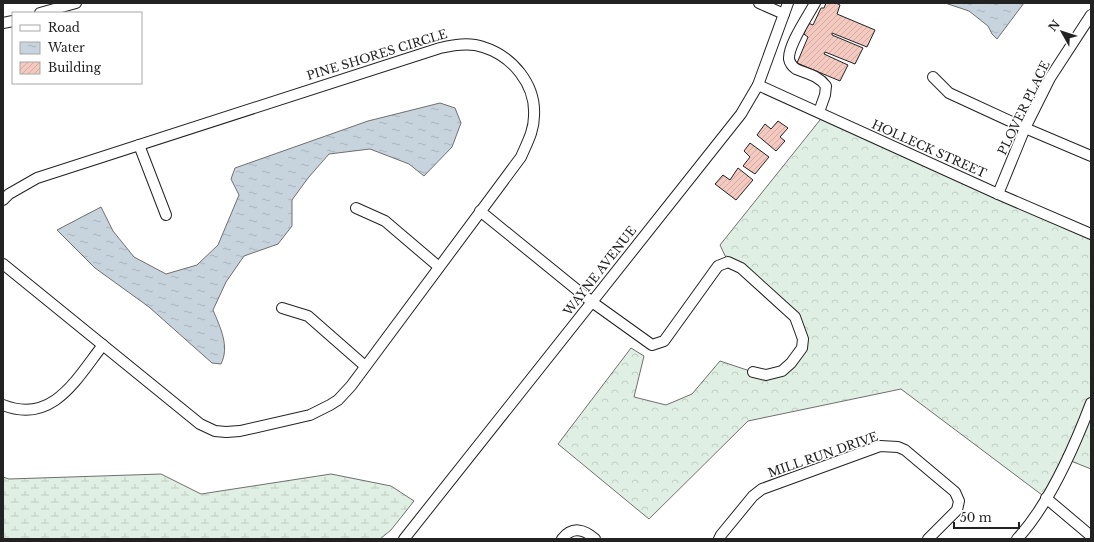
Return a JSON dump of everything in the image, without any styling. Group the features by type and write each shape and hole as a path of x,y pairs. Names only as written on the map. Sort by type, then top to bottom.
{"street":[{"path":"44,12 76,3"},
{"path":"759,3 784,14"},
{"name":"WAYNE AVENUE","path":"404,539 740,114 758,85 788,3"},
{"path":"815,3 801,27 789,59 794,68 815,76 826,86 825,95 819,112"},
{"name":"PLOVER PLACE","path":"998,194 1025,128 1050,78 1091,15"},
{"name":"PINE SHORES CIRCLE","path":"3,200 9,194 37,178 456,44 482,46 502,55 514,65 526,81 532,97 534,115 532,133 521,157 351,386 330,406 310,415 240,431 226,432 215,430 200,424 3,264"},
{"path":"933,78 949,93 1091,156"},
{"name":"HOLLECK STREET","path":"758,85 998,194 1091,234"},
{"path":"139,145 166,215"},
{"path":"356,208 385,221 438,267"},
{"path":"480,211 592,302 652,345 664,341 718,266 728,262 741,268 795,317 803,339 802,348 791,363 782,371 766,375 753,372"},
{"path":"282,308 308,316 365,366"},
{"path":"3,405 24,410 46,406 64,395 103,345"},
{"path":"1017,539 1046,498 1066,459 1091,403"},
{"name":"MILL RUN DRIVE","path":"719,539 753,496 762,489 880,446 898,447 905,450 955,492 959,501 957,510 928,539"},
{"path":"1046,498 1091,536"},
{"path":"562,539 566,534 577,530 587,532 595,539"}],"green space":[{"path":"824,115 1091,233 1091,469 1066,459 1046,498 901,389 748,421 649,519 558,444 631,348 644,356 634,397 666,405 692,394 720,361 753,372 782,371 802,348 795,317 728,262 720,245"},
{"path":"161,474 201,494 331,474 391,486 414,501 391,530 380,539 3,539 3,477 9,479"}],"water":[{"path":"945,3 1024,3 997,39 992,34 988,26 969,11"},
{"path":"440,103 455,108 461,123 452,147 424,176 409,164 370,149 329,154 308,178 292,200 292,226 278,244 244,256 226,282 213,310 221,330 224,343 224,357 221,364 212,363 149,307 95,268 57,230 101,207 113,231 134,257 166,274 197,265 218,245 239,195 231,179 235,168 368,121"}],"building":[{"path":"826,3 836,3 840,5 837,14 875,30 867,47 832,33 832,35 863,48 855,64 825,52 824,54 848,65 840,81 797,63 808,37 804,34 808,23 813,25 821,8 824,8"},
{"path":"778,121 788,128 780,137 785,141 776,151 757,135 765,124 771,129"},
{"path":"750,143 769,157 755,174 743,166 750,157 744,151"},
{"path":"738,168 753,180 736,200 715,184 723,175 730,180"}]}
